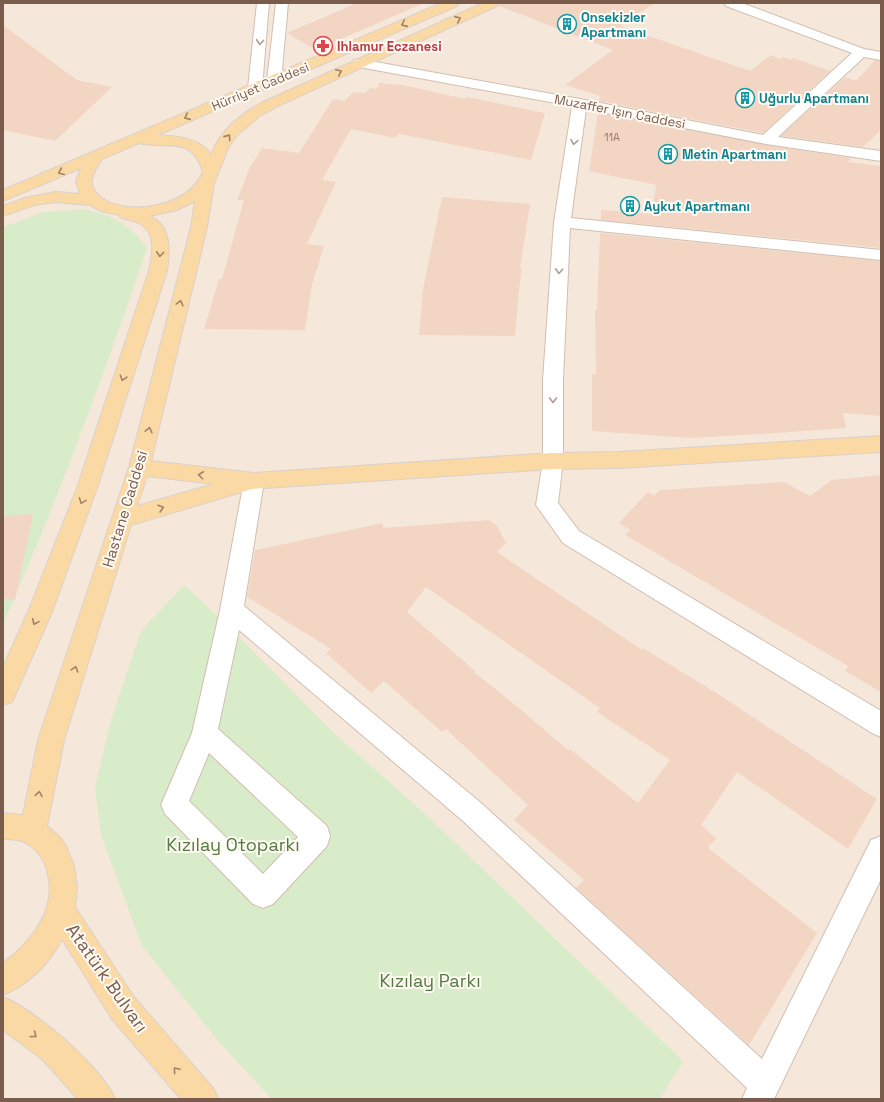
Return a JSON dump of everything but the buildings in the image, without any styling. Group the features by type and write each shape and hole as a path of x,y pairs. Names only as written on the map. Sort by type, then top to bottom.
{"main road":[{"name":"Hürriyet Caddesi","path":"3,196 453,3"},
{"name":"Hürriyet Caddesi","path":"3,211 31,201 55,197 99,203 123,211 136,212 163,209 181,202 196,193 209,177 226,138 236,126 278,101 492,3"},
{"name":"Hürriyet Caddesi","path":"134,140 174,140 190,144 202,152 210,161 209,177"},
{"path":"3,694 40,612 87,488 158,271 161,253 160,237 149,222 99,203 85,189 84,178 97,156"},
{"name":"Hastane Caddesi","path":"33,832 40,790 52,740 139,467 199,227 209,177"},
{"path":"139,467 254,481 553,461 619,460 881,444"},
{"path":"123,519 254,481"},
{"path":"3,826 16,827 33,832 49,845 60,863 63,885 60,910 49,934 32,958 3,980"},
{"name":"Atatürk Bulvarı","path":"60,910 123,1008 202,1099"},
{"path":"3,1012 54,1049 99,1099"}],"street":[{"path":"255,88 263,3"},
{"path":"274,81 282,3"},
{"path":"730,3 861,52 881,56"},
{"path":"766,140 861,52"},
{"name":"Muzaffer Işın Caddesi","path":"359,63 580,103 766,140 881,156"},
{"path":"580,103 562,222 553,380 553,461 547,505 571,537 881,725"},
{"path":"562,222 881,255"},
{"path":"205,733 317,836 263,894 174,805 205,733 232,610 254,481"},
{"path":"232,610 472,812 762,1091 881,850"}],"shaded area":[{"path":"3,3 881,3 881,1099 3,1099"}],"green space":[{"path":"84,209 120,222 133,232 147,248 114,343 61,485 3,624 3,227 44,212"},
{"path":"184,585 225,623 337,736 423,812 683,1061 660,1099 272,1099 219,1042 142,946 101,835 95,787 111,720 141,631"}],"place":[{"name":"Onsekizler Apartmanı","path":"567,24"},
{"name":"Ihlamur Eczanesi","path":"323,46"},
{"name":"Uğurlu Apartmanı","path":"745,98"},
{"name":"Metin Apartmanı","path":"668,154"},
{"name":"Aykut Apartmanı","path":"630,206"}],"park label":[{"name":"Kızılay Otoparkı","path":"233,845"},
{"name":"Kızılay Parkı","path":"430,981"}]}
